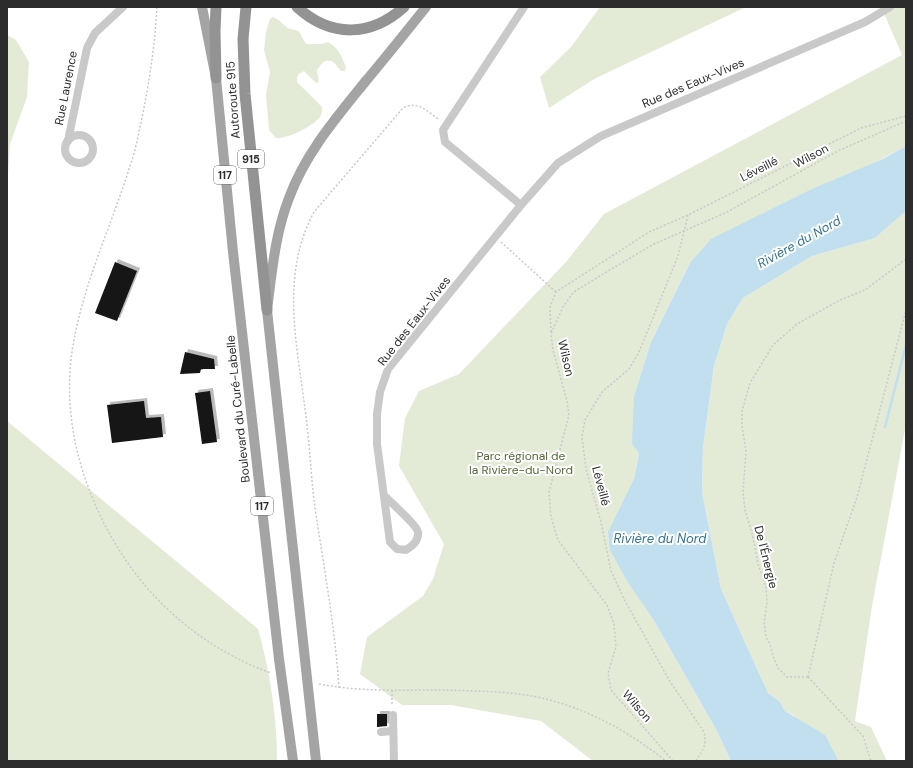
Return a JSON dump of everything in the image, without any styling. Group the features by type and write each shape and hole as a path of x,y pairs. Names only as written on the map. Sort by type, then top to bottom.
{"highway":[{"name":"Autoroute 915","path":"216,7 216,78"},
{"name":"Autoroute 915","path":"246,7 243,52 245,94 267,310"},
{"path":"297,7 310,18 325,25 338,29 351,30 375,26 390,18 404,7"}],"main road":[{"name":"Boulevard du Curé-Labelle","path":"202,7 216,78 235,267 279,659 293,761"},
{"path":"267,310 279,232 288,198 298,176 312,151 329,127 426,7"},
{"name":"117","path":"267,310 316,761"}],"street":[{"name":"Rue Laurence","path":"68,141 87,48 95,33 123,7"},
{"path":"521,205 445,142 444,130 524,7"},
{"name":"Rue des Eaux-Vives","path":"384,495 418,531 418,536 413,545 406,550 397,549 390,542 377,444 377,414 380,392 388,369 521,205 558,163 601,136 865,22 890,7"},
{"path":"392,712 394,761"},
{"path":"381,732 393,731"}],"path":[{"path":"157,7 152,62 137,142 131,165 84,299 73,342 70,389 75,441 81,469 101,518 120,550 146,586 175,616 210,643 243,662 271,673"},
{"path":"339,688 333,625 315,507 305,404 297,355 293,295 294,274 306,228 314,212 403,108 413,105 419,106 447,125"},
{"name":"Léveillé","path":"556,292 649,232 688,215 861,128 906,116"},
{"name":"Wilson","path":"673,761 612,690 608,673 616,647 614,624 608,605 558,540 551,517 549,492 569,415 567,401 553,350 551,334 563,307 577,290 654,244 725,212 838,151 906,120"},
{"name":"Léveillé","path":"688,215 678,256 639,352 629,369 602,392 585,420 582,437 586,469 601,522 611,571 625,602 669,680 704,732 706,741 704,748 696,761"},
{"path":"495,237 556,292 550,307 551,334"},
{"name":"De l'Énergie","path":"808,677 787,677 778,668 770,644 766,637 764,623 767,603 766,587 758,564 753,537 745,510 743,492 746,451 742,426 742,411 750,383 773,345 797,324 840,300 865,290 906,259"},
{"path":"871,761 863,736 808,677 834,563 857,497 906,310"},
{"path":"319,684 339,688 490,692 521,695 550,701 589,714 609,723 640,742 666,761"},
{"path":"392,690 392,712"}],"green space":[{"path":"600,7 746,7 594,79 549,108 540,77 571,47"},
{"name":"Parc régional de la Rivière-du-Nord","path":"890,7 906,7 906,146 690,263 651,342 634,396 635,448 639,452 634,479 626,578 653,619 717,731 731,761 593,761 541,721 451,705 402,705 360,674 367,637 423,596 433,579 444,544 399,466 405,418 419,391 459,374 566,262 604,214 902,55 883,11"},
{"path":"273,17 288,28 299,32 306,44 322,44 328,42 332,44 340,53 346,68 345,71 341,71 332,61 323,62 317,70 319,82 316,83 304,71 299,74 297,77 297,82 322,107 322,112 317,121 300,131 281,138 276,138 269,130 266,95 270,72 264,50 266,32 270,19"},
{"path":"7,35 16,40 29,62 27,97 10,144 7,190"},
{"path":"906,211 906,424 872,606 855,721 871,727 887,761 837,761 837,758 793,715 785,711 779,701 768,693 721,589 702,492 703,448 714,366 727,324 743,298 812,256 875,238"},
{"path":"7,421 258,629 272,694 276,728 277,761 7,761"}],"water":[{"name":"Rivière du Nord","path":"906,146 906,211 875,238 812,256 743,298 727,324 714,366 703,448 702,492 721,589 768,693 779,701 785,711 825,735 837,758 837,761 731,761 717,731 653,619 627,581 610,550 608,532 634,479 639,453 632,444 634,396 651,342 690,263 711,239 814,188 883,159"}],"building":[{"path":"115,262 137,271 117,321 95,313"},
{"path":"185,352 214,359 215,369 201,369 200,373 180,374"},
{"path":"210,391 217,442 202,444 195,393"},
{"path":"144,401 146,418 161,417 163,437 112,443 107,405"},
{"path":"377,714 387,714 387,726 377,727"}],"waterway":[{"name":"Rivière du Nord","path":"885,427 906,345"}]}
